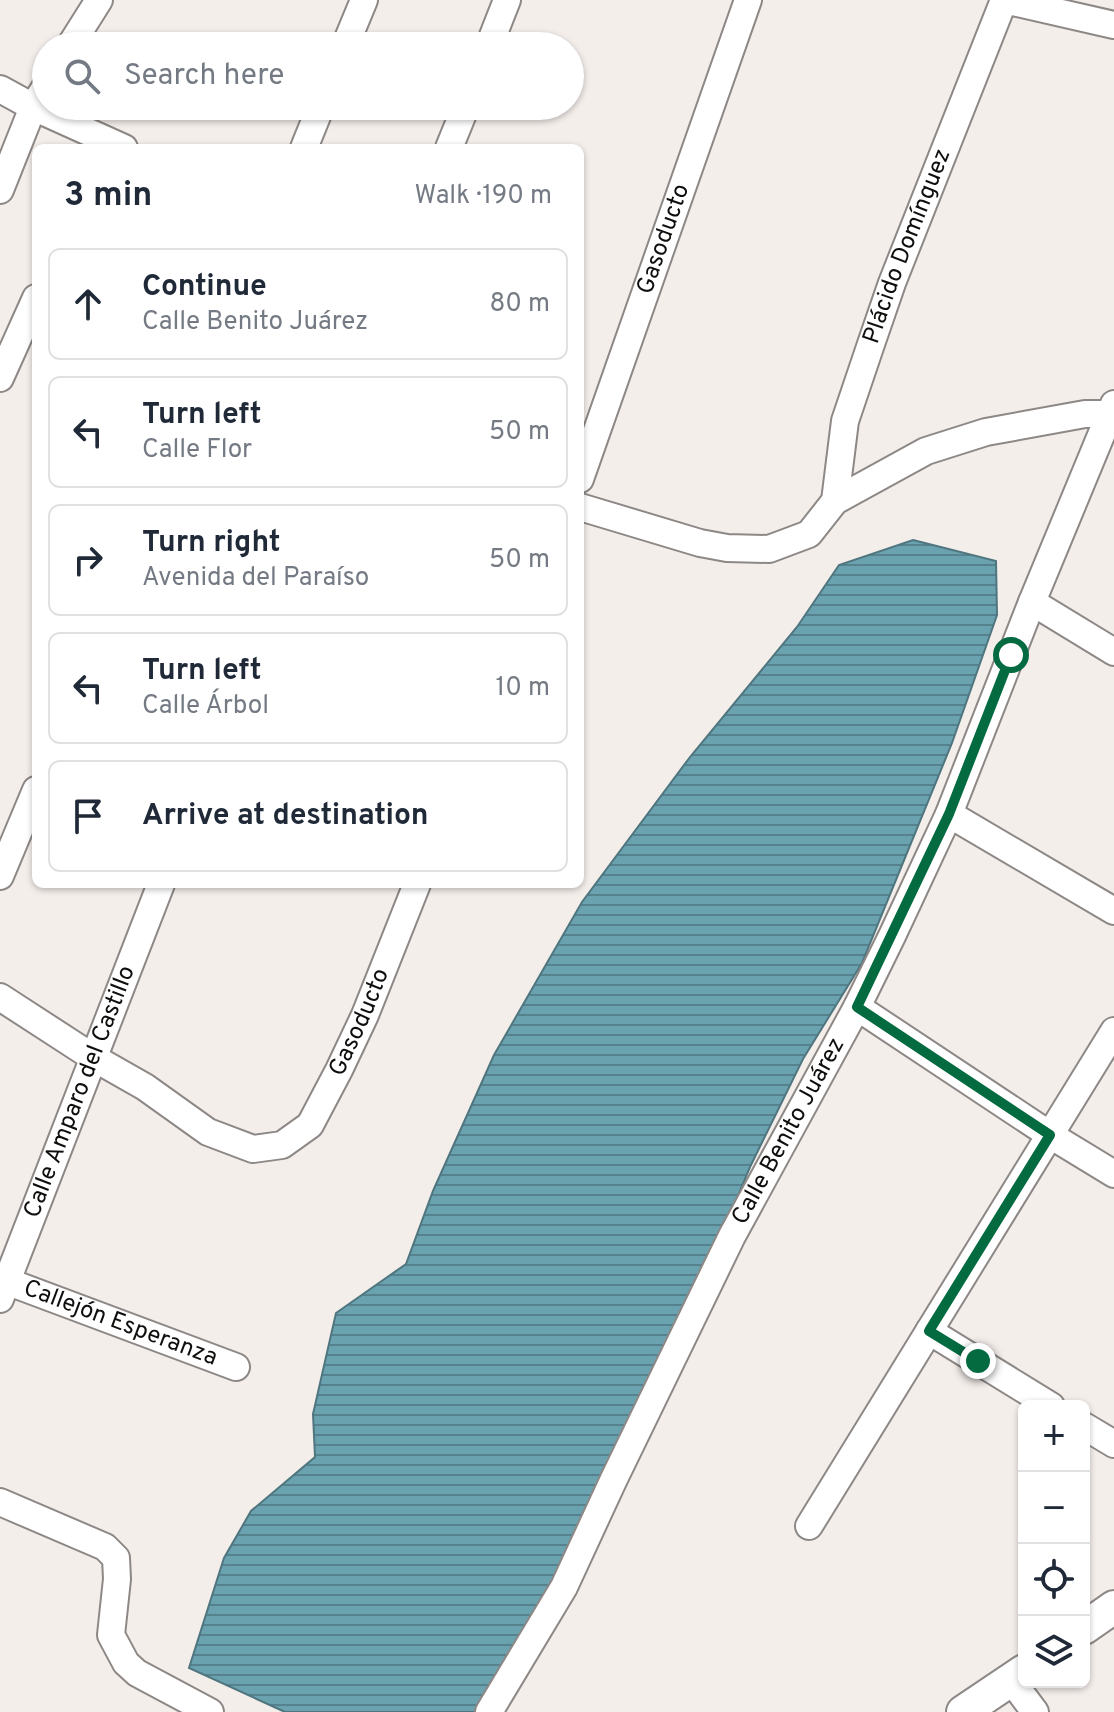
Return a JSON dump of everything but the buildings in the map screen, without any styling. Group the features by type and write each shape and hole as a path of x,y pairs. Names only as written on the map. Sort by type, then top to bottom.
{"street":[{"path":"79,32 99,0"},
{"path":"351,32 364,0"},
{"path":"494,32 507,0"},
{"name":"Gasoducto","path":"584,468 748,0"},
{"path":"1004,0 1114,25"},
{"name":"Plácido Domínguez","path":"835,501 845,421 892,283 1004,0"},
{"path":"0,89 32,95"},
{"path":"0,190 32,113"},
{"path":"74,120 110,144"},
{"path":"306,144 315,120"},
{"path":"451,144 460,120"},
{"path":"0,378 32,307"},
{"path":"584,508 700,543 727,548 769,549 809,534 835,501 926,451 986,432 1113,411"},
{"name":"Calle Benito Juárez","path":"489,1712 564,1587 732,1236 857,1007 949,814 1032,602 1113,411"},
{"path":"1032,602 1114,652"},
{"path":"0,876 32,800"},
{"path":"949,814 1114,911"},
{"name":"Calle Amparo del Castillo","path":"3,1290 159,888"},
{"name":"Gasoducto","path":"94,1058 145,1087 208,1132 253,1149 282,1145 310,1125 339,1070 365,1015 415,888"},
{"path":"0,997 94,1058"},
{"path":"857,1007 1114,1174"},
{"path":"809,1526 1114,1031"},
{"name":"Callejón Esperanza","path":"3,1290 236,1367"},
{"path":"929,1331 1041,1400"},
{"path":"1090,1430 1114,1444"},
{"path":"0,1502 105,1547 116,1558 111,1635 126,1663 137,1673 210,1712"},
{"path":"1090,1624 1114,1607"},
{"path":"963,1712 1017,1675 1035,1712"}],"water":[{"path":"913,540 996,561 997,615 952,743 862,963 803,1059 750,1167 611,1501 478,1712 285,1712 189,1668 224,1558 251,1511 315,1457 313,1414 336,1313 406,1264 433,1191 494,1055 582,902 690,757 797,627 839,565"}],"route":[{"path":"978,1361 929,1331 1050,1135 857,1007 949,814 1011,655"}]}
